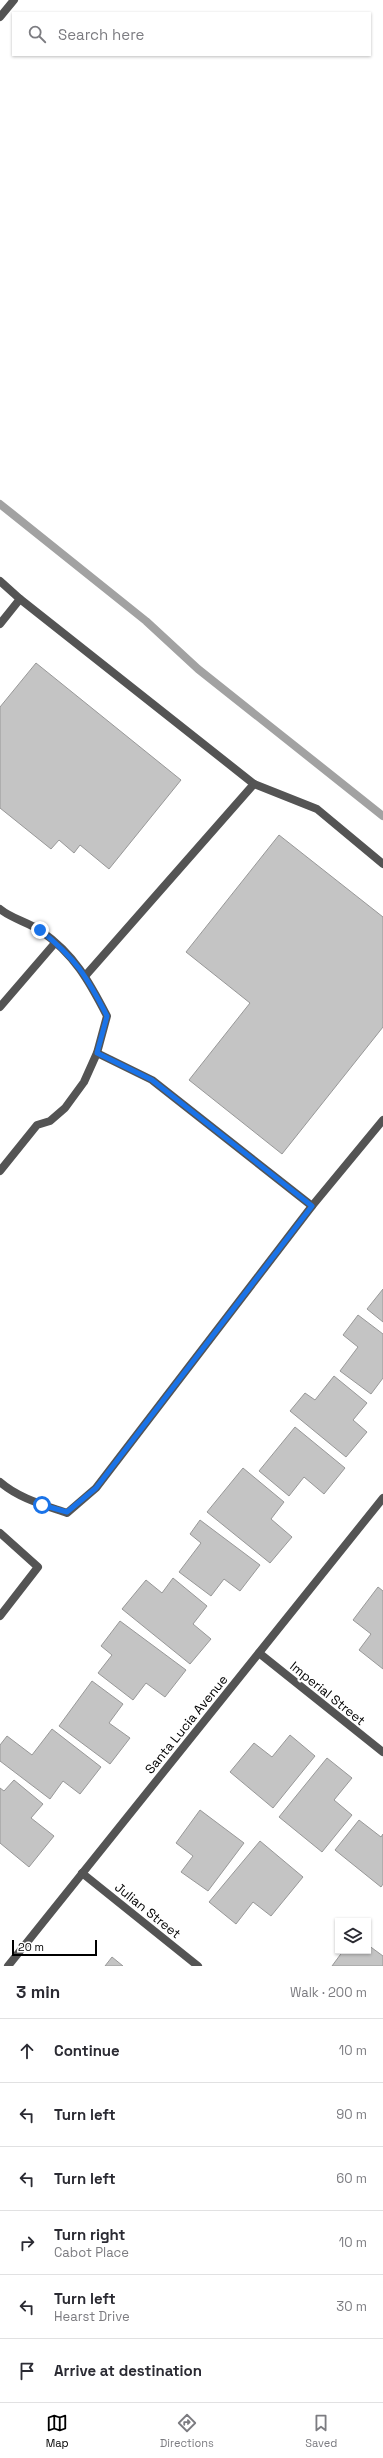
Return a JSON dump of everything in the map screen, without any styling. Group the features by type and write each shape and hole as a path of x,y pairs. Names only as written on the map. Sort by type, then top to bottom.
{"street":[{"path":"0,17 14,0"},
{"path":"0,581 20,599 254,784 317,809 383,864"},
{"path":"0,624 20,599"},
{"path":"86,975 254,784"},
{"path":"0,909 9,916 40,930 65,950 86,975 107,1016 97,1053 84,1082 65,1108 50,1121 37,1125 0,1171"},
{"path":"0,1007 55,943"},
{"path":"97,1053 152,1080 312,1206"},
{"path":"0,1482 6,1487 42,1505 67,1512 96,1488 312,1206 383,1120"},
{"name":"Santa Lucia Avenue","path":"8,1966 383,1498"},
{"path":"0,1533 38,1568 0,1616"},
{"name":"Imperial Street","path":"259,1653 383,1752"},
{"name":"Julian Street","path":"82,1873 198,1966"}],"building":[{"path":"36,663 181,780 109,869 80,845 74,853 59,840 51,849 0,808 0,707"},
{"path":"279,835 383,917 383,1027 282,1154 189,1080 250,1003 186,952"},
{"path":"383,1289 383,1322 367,1309"},
{"path":"358,1315 383,1334 383,1378 371,1394 340,1371 358,1347 343,1335"},
{"path":"334,1376 367,1403 353,1420 367,1432 346,1457 290,1411 305,1393 315,1400"},
{"path":"295,1427 345,1468 324,1494 304,1477 289,1496 259,1471"},
{"path":"243,1468 284,1502 271,1519 292,1537 270,1563 207,1512"},
{"path":"200,1520 260,1565 240,1591 224,1579 211,1596 179,1572 201,1543 190,1534"},
{"path":"173,1578 207,1606 193,1624 211,1639 190,1664 122,1609 146,1580 162,1593"},
{"path":"378,1587 383,1591 383,1669 359,1650 371,1634 353,1620"},
{"path":"120,1621 186,1670 165,1697 146,1683 133,1700 98,1673 112,1655 101,1646"},
{"path":"92,1681 123,1704 109,1723 130,1738 110,1764 59,1726"},
{"path":"52,1729 101,1767 80,1794 63,1781 50,1799 0,1761 0,1745 7,1736 32,1755"},
{"path":"290,1735 315,1756 273,1808 230,1772 254,1743 272,1757"},
{"path":"327,1758 352,1778 334,1800 352,1815 322,1852 279,1817"},
{"path":"14,1780 43,1804 31,1818 54,1836 29,1867 0,1843 0,1788 4,1791"},
{"path":"200,1810 244,1843 208,1891 181,1872 193,1856 176,1843"},
{"path":"359,1820 381,1837 383,1834 383,1884 381,1887 335,1850"},
{"path":"260,1841 303,1877 271,1916 253,1902 236,1924 209,1902"},
{"path":"371,1947 383,1956 383,1966 332,1966 341,1954 371,1954"},
{"path":"112,1957 123,1966 105,1966"}],"waterway":[{"path":"0,504 146,621 198,669 383,816"}],"route":[{"path":"40,930 65,950 86,975 107,1016 103,1024 97,1053 152,1080 312,1206 96,1488 67,1512 42,1505"}]}
